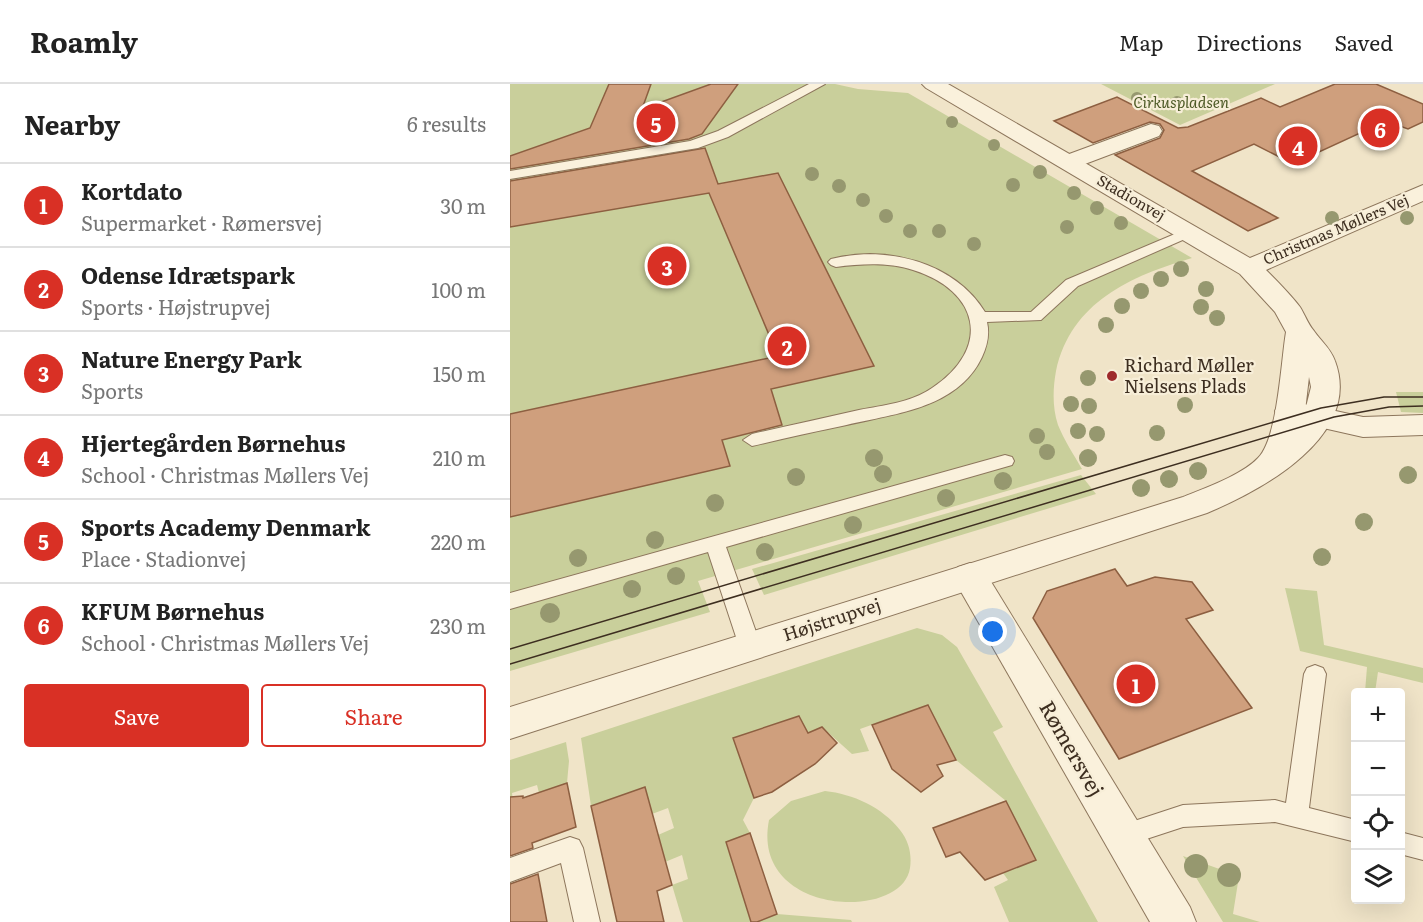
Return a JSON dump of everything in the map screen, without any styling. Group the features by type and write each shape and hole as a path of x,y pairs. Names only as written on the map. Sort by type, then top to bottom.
{"street":[{"name":"Stadionvej","path":"943,85 1249,268 1289,312 1300,332 1321,360 1325,384 1304,415"},
{"path":"1069,162 1151,131"},
{"name":"Christmas Møllers Vej","path":"1249,268 1423,192"},
{"path":"1304,415 1363,427 1423,425"},
{"name":"Højstrupvej","path":"510,723 1223,494 1271,464 1311,430 1304,415"},
{"name":"Rømersvej","path":"970,576 1174,922"}],"lane":[{"path":"510,175 693,145 723,134 819,84"},
{"path":"980,317 1035,317 1072,284 1190,232"},
{"path":"752,440 905,406 936,394 960,377 976,357 982,337 980,317 970,299 952,283 930,271 902,263 872,259 836,262"},
{"path":"510,601 1005,461"},
{"path":"715,543 750,646"},
{"path":"1296,816 1315,674"},
{"path":"1122,836 1183,816 1275,811 1351,830"},
{"path":"1405,844 1423,849"},
{"path":"510,870 570,848 587,922"}],"green space":[{"path":"510,84 835,84 858,89 908,93 1192,258 1126,283 1107,295 1075,327 1064,347 1055,377 1055,411 1060,431 1082,469 698,581 710,612 510,671"},
{"name":"Cirkuspladsen","path":"1101,84 1275,84 1180,125"},
{"path":"1396,392 1423,392 1423,413 1401,412"},
{"path":"1081,475 1096,494 764,595 752,569"},
{"path":"1285,588 1317,591 1324,645 1423,668 1423,683 1378,672 1376,688 1365,688 1367,667 1300,651"},
{"path":"917,628 942,635 957,647 1003,727 993,732 1098,922 1009,922 994,887 1008,880 1003,873 1035,859 1006,801 956,760 928,705 860,729 869,751 852,754 822,727 808,733 799,716 733,738 754,798 743,820 750,833 726,842 751,922 683,922 672,885 688,879 682,855 665,862 658,835 674,828 668,808 652,814 645,788 591,806 581,738"},
{"path":"566,742 569,761 567,783 539,793 537,785 512,793 513,802 510,803 510,760"},
{"path":"825,791 846,795 876,808 900,830 908,843 911,858 910,868 901,885 882,897 857,902 829,900 803,892 782,876 769,852 769,820 791,801"},
{"path":"1183,856 1239,876 1233,914 1260,922 1223,922"},
{"path":"777,914 851,920 852,922 757,922"}],"building":[{"path":"609,84 651,84 642,109 711,84 738,84 702,134 689,139 510,169 510,156 590,128"},
{"path":"1335,84 1376,84 1423,104 1423,122 1408,129 1386,121 1293,164 1254,144 1192,171 1278,218 1248,231 1115,155 1160,138 1164,130 1160,124 1150,122 1093,143 1054,121 1117,97 1178,128 1188,127 1261,98 1280,107"},
{"path":"705,148 718,184 778,173 874,366 771,389 782,425 722,440 730,466 510,517 510,414 778,356 709,193 510,227 510,181"},
{"path":"1115,569 1127,586 1155,577 1192,582 1213,610 1186,619 1252,708 1119,759 1033,618 1047,591"},
{"path":"928,705 956,760 937,765 943,776 921,792 892,769 872,725"},
{"path":"799,716 808,733 822,727 837,743 815,764 772,792 754,798 733,738"},
{"path":"567,783 576,827 532,843 533,848 510,856 510,797 523,796 523,798"},
{"path":"645,787 672,885 657,891 664,922 617,922 591,806"},
{"path":"1006,801 1036,860 985,880 960,852 946,857 933,828"},
{"path":"750,833 777,914 757,922 751,922 726,842"},
{"path":"538,874 547,922 510,922 510,884"}],"tram line":[{"path":"510,649 1321,408 1384,397 1423,397"},
{"path":"510,664 1334,417 1389,407 1423,406"}],"place":[{"name":"Sports Academy Denmark","path":"656,123"},
{"name":"KFUM Børnehus","path":"1380,128"},
{"name":"Hjertegården Børnehus","path":"1298,146"},
{"name":"Nature Energy Park","path":"667,266"},
{"name":"Odense Idrætspark","path":"787,346"},
{"name":"Richard Møller Nielsens Plads","path":"1112,376"},
{"name":"Kortdato","path":"1136,684"}]}
